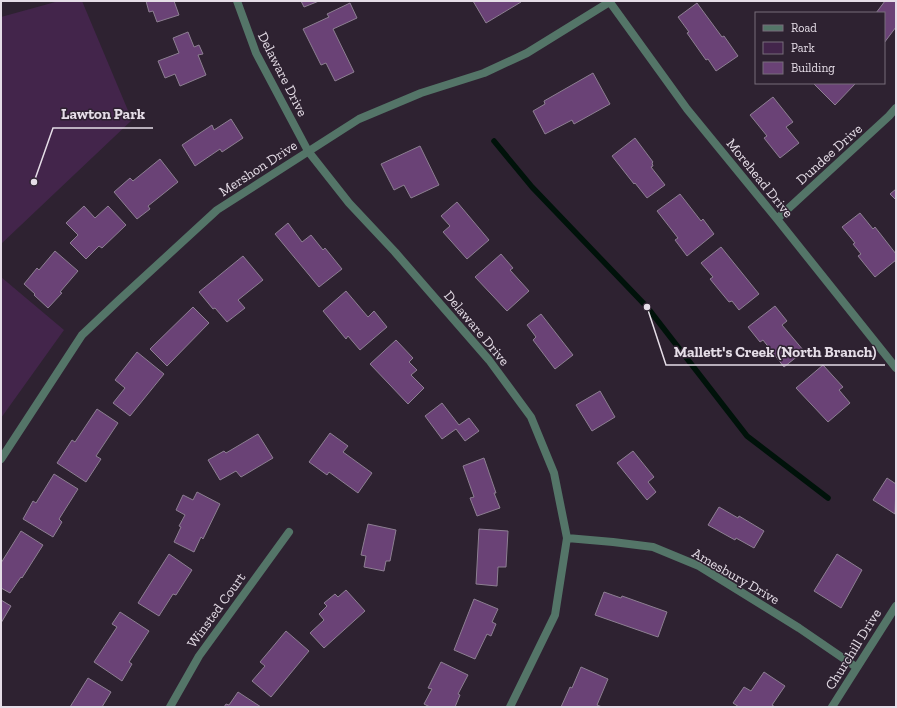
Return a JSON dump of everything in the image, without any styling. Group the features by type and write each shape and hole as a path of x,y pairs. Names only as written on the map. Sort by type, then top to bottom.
{"street":[{"name":"Delaware Drive","path":"236,1 256,53 308,150 349,203 395,252 489,360 531,418 554,473 567,538 555,615 510,707"},
{"name":"Mershon Drive","path":"1,459 82,335 217,210 308,150 360,118 421,93 484,73 527,53 610,1"},
{"name":"Morehead Drive","path":"610,1 687,109 896,368"},
{"name":"Dundee Drive","path":"777,219 896,108"},
{"name":"Winsted Court","path":"170,707 199,656 289,532"},
{"name":"Amesbury Drive","path":"567,538 653,547 698,566 799,628 856,667"},
{"name":"Churchill Drive","path":"832,707 896,606"}],"green space":[{"path":"59,1 82,1 132,120 1,244 1,17"},
{"path":"1,277 64,330 1,418"}],"building":[{"path":"146,1 174,1 179,15 157,22 153,11 149,12"},
{"path":"301,1 319,1 304,7"},
{"path":"473,1 521,1 521,2 486,23"},
{"path":"885,1 896,1 896,27 885,42 885,12 877,12"},
{"path":"350,3 357,18 333,29 354,72 335,81 326,63 321,65 303,29 329,17 327,14"},
{"path":"697,3 738,56 716,71 708,59 706,60 687,33 689,32 678,17"},
{"path":"188,32 194,47 199,45 203,54 198,55 206,75 180,86 175,74 165,78 158,61 179,53 173,38"},
{"path":"593,73 610,104 574,124 572,120 545,134 533,111 545,104 544,101"},
{"path":"814,84 855,84 835,105"},
{"path":"773,97 793,122 786,127 799,143 780,158 764,138 767,136 750,115"},
{"path":"231,119 243,138 222,152 220,149 195,166 182,145 212,125 214,130"},
{"path":"635,138 653,162 653,166 651,167 665,185 647,198 612,156"},
{"path":"420,146 439,185 411,198 404,185 394,190 381,164"},
{"path":"160,159 178,182 148,206 150,209 137,219 114,192 130,178 133,181"},
{"path":"896,189 896,200 890,194"},
{"path":"680,194 701,221 703,219 714,234 687,256 675,240 678,238 657,211"},
{"path":"457,202 489,240 467,259 443,232 450,226 441,216"},
{"path":"84,206 95,218 108,206 126,225 102,248 99,246 86,259 70,243 78,235 66,223"},
{"path":"860,213 873,229 875,227 896,254 896,260 875,277 858,256 861,254 853,244 855,243 842,227"},
{"path":"288,223 302,242 311,235 323,250 325,248 342,269 319,287 275,234"},
{"path":"721,247 759,294 739,310 732,301 729,302 710,279 713,277 701,263"},
{"path":"55,251 78,271 60,292 62,293 48,308 24,284 37,268 39,270"},
{"path":"501,254 513,268 510,270 529,291 507,311 475,277"},
{"path":"243,256 263,280 238,300 245,308 227,322 215,308 213,309 199,292"},
{"path":"346,291 368,317 374,311 387,327 360,350 348,336 346,339 323,311"},
{"path":"775,306 787,321 782,325 804,351 784,367 763,340 760,342 748,327"},
{"path":"193,307 209,323 167,366 150,349"},
{"path":"541,314 573,355 555,369 533,340 536,337 527,325"},
{"path":"396,340 413,358 409,362 417,370 411,375 424,388 408,404 370,364"},
{"path":"137,352 164,374 130,416 113,403 125,388 115,380"},
{"path":"823,365 843,387 839,390 850,403 828,422 796,388"},
{"path":"600,391 615,417 592,431 576,405"},
{"path":"442,403 459,425 469,418 479,431 465,441 456,429 442,439 425,416"},
{"path":"97,409 118,423 96,456 101,459 86,482 57,463 72,440 75,442"},
{"path":"330,433 348,446 343,452 372,473 358,493 329,472 327,475 309,462"},
{"path":"258,434 273,458 241,477 236,471 220,480 208,460 224,451 226,453"},
{"path":"633,451 654,477 648,482 656,492 647,500 617,463"},
{"path":"484,458 500,508 477,516 470,498 474,497 463,466"},
{"path":"54,474 78,489 59,519 62,522 53,537 23,519 33,501 36,503"},
{"path":"887,478 896,484 895,514 873,500"},
{"path":"197,492 220,504 203,539 201,537 194,552 174,542 181,527 179,526 185,515 176,510 183,495 193,500"},
{"path":"719,507 738,518 739,516 764,531 754,548 736,538 735,540 708,525"},
{"path":"368,524 396,530 390,561 386,561 384,571 364,567 366,556 361,555"},
{"path":"479,529 508,531 506,567 498,567 497,586 476,584"},
{"path":"21,531 43,545 22,578 21,577 10,593 1,588 1,563"},
{"path":"169,554 192,570 176,595 173,594 159,616 138,603"},
{"path":"837,554 862,570 841,608 814,591"},
{"path":"346,590 365,611 324,648 310,633 324,620 319,614 327,606 324,603 335,594 338,597"},
{"path":"604,592 621,598 622,596 667,612 658,637 595,615"},
{"path":"474,599 498,609 492,622 496,624 491,636 487,634 475,659 454,650"},
{"path":"1,600 11,606 1,623"},
{"path":"120,612 149,631 129,662 132,664 122,681 94,662 117,627 112,624"},
{"path":"286,631 309,651 271,697 252,681 265,666 260,662"},
{"path":"441,662 468,675 458,694 460,695 455,707 430,707 424,704 432,689 428,688"},
{"path":"581,667 608,679 597,705 602,707 561,707 570,687 572,688"},
{"path":"764,672 785,686 772,705 775,707 739,707 733,703 744,687 751,691"},
{"path":"88,678 111,692 102,707 70,707"},
{"path":"238,692 261,707 224,707 226,704 229,705"}],"waterway":[{"path":"494,141 532,187 647,307 747,436 828,498"}],"place":[{"name":"Lawton Park","path":"34,182"},
{"name":"Mallett's Creek (North Branch)","path":"647,307"}]}
